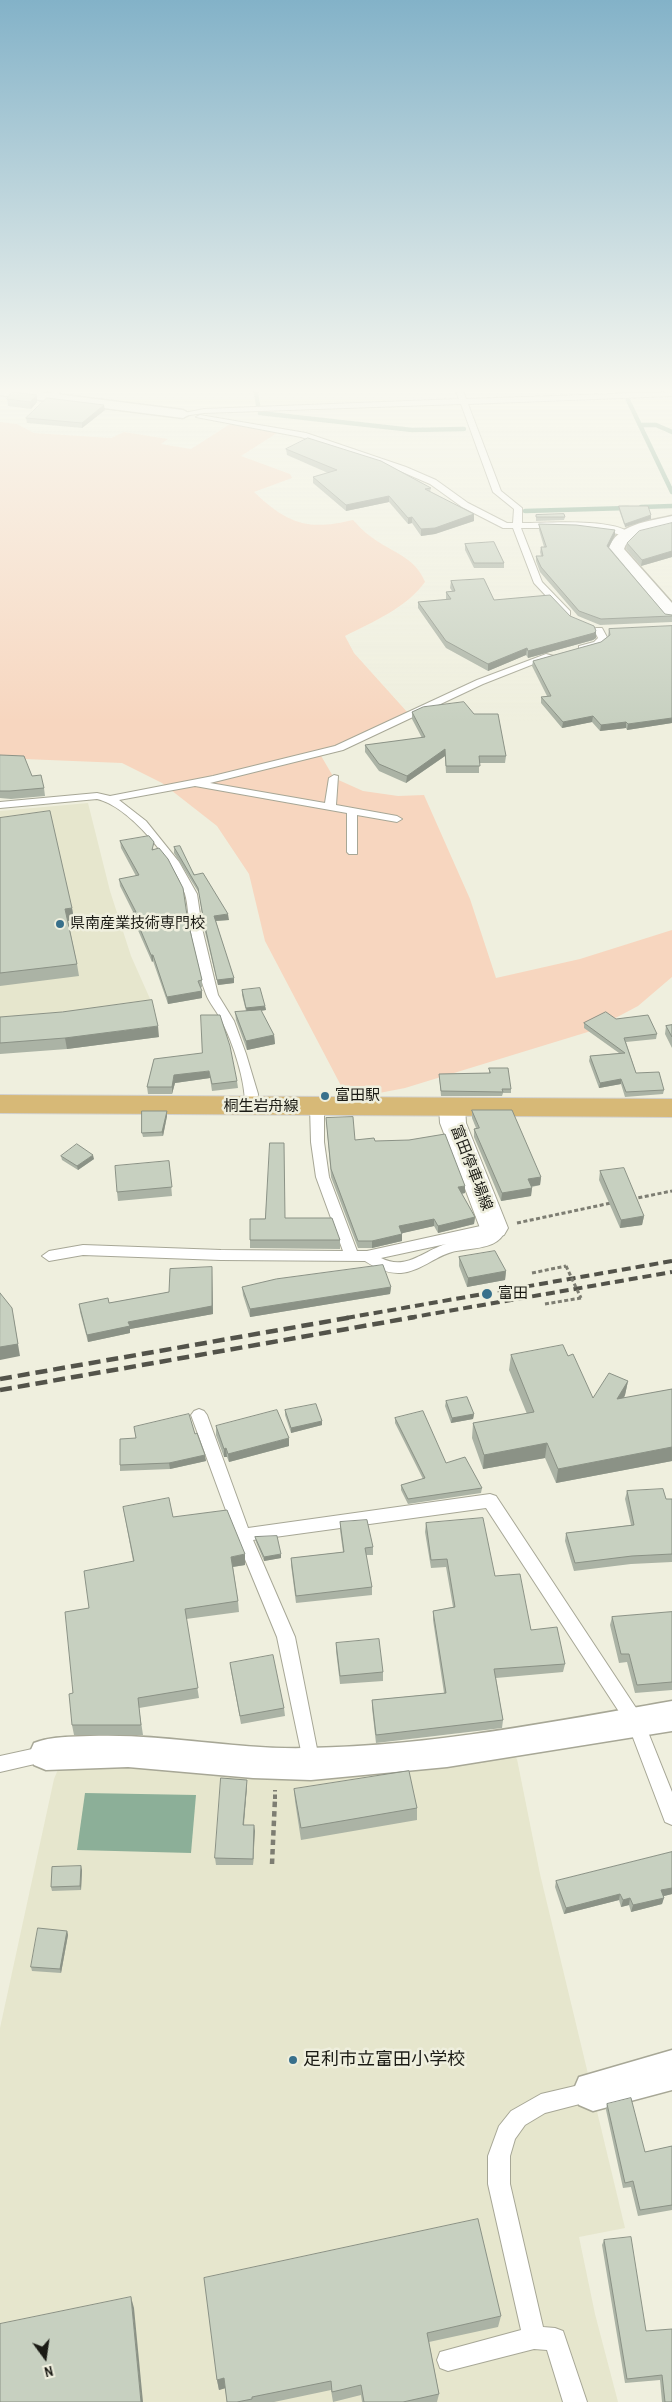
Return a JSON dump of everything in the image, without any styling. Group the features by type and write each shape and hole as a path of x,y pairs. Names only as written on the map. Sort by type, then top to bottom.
{"main road":[{"name":"桐生岩舟線","path":"0,1104 672,1108"},
{"name":"富田停車場線","path":"452,1107 453,1123 494,1228"}],"street":[{"path":"672,521 626,533 617,542 616,550 672,614"},
{"path":"46,1754 101,1751 154,1752 276,1764 311,1764 447,1752 672,1716"},
{"path":"593,2091 672,2070"}],"lane":[{"path":"457,499 506,526 574,525 609,528 626,533"},
{"path":"506,499 518,508 517,530 535,570 538,583 574,620"},
{"path":"110,799 191,783 339,748 480,682 535,660 597,644 603,639 603,630 587,627"},
{"path":"330,808 334,778"},
{"path":"191,783 397,820"},
{"path":"0,805 97,796 110,799 142,823 175,864 192,894 196,928 212,995 228,1020 252,1094 252,1107"},
{"path":"352,812 352,852"},
{"path":"317,1107 319,1158 329,1198 351,1254"},
{"path":"49,1256 83,1250 147,1250 221,1255 351,1254 367,1256 384,1266 406,1268 417,1265 448,1248 490,1239 496,1235 494,1228"},
{"path":"199,1414 242,1535 286,1637 296,1679 311,1764"},
{"path":"242,1535 490,1501 636,1722 672,1816"},
{"path":"0,1764 46,1754"},
{"path":"534,2338 499,2184 499,2156 506,2133 518,2118 541,2104 593,2091"},
{"path":"448,2360 534,2338 555,2339 575,2402"}],"path":[{"path":"625,1200 672,1191"},
{"path":"494,1228 616,1202"},
{"path":"532,1272 566,1266 581,1298 544,1304"},
{"path":"272,1864 276,1764"}],"shaded area":[{"path":"0,499 262,499 288,518 299,522 323,525 353,520 378,542 401,555 415,566 425,582 399,607 378,620 345,636 354,653 408,713 320,754 334,778 363,791 398,796 424,795 470,899 496,978 580,959 672,930 672,977 638,1006 591,1031 405,1088 348,1099 265,941 249,874 217,826 162,783 122,763 0,758"},
{"name":"県南産業技術専門校","path":"88,803 110,891 131,956 151,1001 0,1022 0,811"},
{"name":"足利市立富田小学校","path":"508,1752 517,1759 540,1874 625,2228 579,2237 595,2314 618,2402 0,2402 0,2028 54,1779 59,1767 175,1769"},
{"path":"85,1793 196,1795 191,1853 77,1850"}],"building":[{"path":"339,499 374,499 346,505"},
{"path":"392,499 445,499 474,514 435,528 421,529 412,517 408,518"},
{"path":"619,506 648,506 651,515 625,524"},
{"path":"564,514 565,517 536,517 536,515"},
{"path":"672,523 672,551 642,560 627,543 639,531"},
{"path":"539,524 576,525 615,530 607,546 665,614 672,616 601,619 579,611 541,567 536,556 543,556 541,547 546,547"},
{"path":"494,542 504,563 474,563 465,544"},
{"path":"484,579 494,600 550,595 570,616 594,626 596,631 528,651 527,648 488,664 446,641 418,602 451,599 446,592 455,591 451,581"},
{"path":"672,626 672,718 628,724 626,722 601,725 593,716 563,722 541,697 551,696 533,661 601,642 610,635 609,629"},
{"path":"464,702 474,714 498,714 506,756 479,756 480,766 446,766 445,749 407,776 379,764 365,745 425,737 412,712 423,707"},
{"path":"0,755 24,756 32,776 41,775 44,788 0,791"},
{"path":"50,811 72,908 65,909 77,964 0,973 0,818"},
{"path":"149,836 154,842 152,850 159,848 168,859 183,888 188,922 202,980 198,981 202,991 167,997 153,955 151,955 133,912 136,912 119,879 139,875 120,841"},
{"path":"180,846 194,875 203,873 228,914 214,916 234,978 217,980 198,888 174,847"},
{"path":"260,988 265,1006 246,1008 242,990"},
{"path":"152,1000 158,1026 65,1038 0,1043 0,1017 62,1012"},
{"path":"261,1010 274,1035 246,1041 235,1012"},
{"path":"606,1012 616,1019 648,1015 657,1034 624,1038 636,1073 659,1072 664,1090 626,1092 621,1079 600,1083 590,1056 625,1053 584,1023"},
{"path":"201,1015 220,1015 230,1046 237,1081 212,1084 209,1071 174,1075 172,1087 147,1087 154,1059 202,1053"},
{"path":"672,1025 672,1037 666,1026"},
{"path":"489,1068 508,1068 511,1089 502,1089 503,1092 441,1091 439,1074 490,1073"},
{"path":"472,1110 512,1110 541,1177 528,1179 532,1188 502,1193 474,1129 479,1128"},
{"path":"142,1111 167,1111 162,1132 142,1133"},
{"path":"353,1117 355,1140 374,1138 375,1141 409,1140 445,1134 465,1186 458,1187 475,1217 438,1226 434,1219 399,1226 402,1234 372,1241 358,1241 331,1169 326,1118"},
{"path":"270,1143 284,1143 285,1218 332,1218 340,1240 250,1240 250,1219 265,1219"},
{"path":"77,1144 93,1155 77,1166 61,1156"},
{"path":"169,1161 172,1187 117,1192 115,1166"},
{"path":"624,1168 644,1216 621,1220 600,1171"},
{"path":"495,1251 506,1271 468,1278 459,1257"},
{"path":"383,1265 391,1287 250,1309 242,1287 276,1279"},
{"path":"212,1267 212,1306 128,1322 130,1326 87,1335 79,1304 108,1298 109,1303 169,1292 170,1269"},
{"path":"0,1293 12,1308 18,1344 0,1347"},
{"path":"563,1345 568,1356 573,1354 593,1398 609,1373 628,1381 617,1399 672,1389 672,1447 558,1469 547,1443 484,1455 473,1423 534,1412 511,1355"},
{"path":"467,1397 474,1414 452,1418 446,1401"},
{"path":"316,1404 322,1421 291,1428 285,1410"},
{"path":"277,1410 289,1438 228,1454 226,1448 224,1449 216,1426"},
{"path":"423,1411 446,1463 465,1457 482,1488 408,1499 401,1485 425,1478 395,1418"},
{"path":"189,1414 195,1434 197,1433 205,1455 169,1463 120,1465 120,1439 136,1438 134,1427"},
{"path":"663,1489 666,1499 672,1499 672,1554 632,1556 575,1563 566,1533 634,1525 627,1491"},
{"path":"169,1498 173,1517 227,1510 245,1554 231,1557 238,1601 185,1609 198,1688 138,1698 141,1725 72,1725 69,1694 73,1693 65,1612 89,1608 84,1571 134,1561 123,1507"},
{"path":"483,1518 495,1576 520,1574 531,1630 557,1627 565,1664 494,1669 503,1720 376,1735 372,1700 446,1693 433,1611 455,1607 447,1559 431,1560 426,1523"},
{"path":"367,1520 373,1547 365,1548 372,1587 296,1596 291,1558 344,1552 340,1522"},
{"path":"277,1536 281,1554 264,1557 255,1537"},
{"path":"672,1612 672,1682 637,1685 629,1654 621,1654 612,1617"},
{"path":"379,1639 383,1672 340,1676 336,1643"},
{"path":"273,1655 284,1708 240,1716 230,1663"},
{"path":"409,1771 417,1808 301,1828 294,1789"},
{"path":"221,1778 247,1780 243,1825 254,1825 253,1859 215,1858"},
{"path":"672,1852 672,1888 661,1890 664,1898 633,1905 630,1898 623,1900 620,1894 566,1908 556,1881"},
{"path":"81,1866 80,1886 51,1887 52,1867"},
{"path":"38,1928 67,1931 60,1969 31,1967"},
{"path":"631,2098 645,2152 672,2146 672,2205 640,2210 633,2181 625,2183 607,2104"},
{"path":"478,2219 501,2316 427,2333 439,2394 403,2402 364,2402 361,2385 332,2392 331,2381 252,2397 252,2399 227,2402 224,2378 217,2380 204,2278"},
{"path":"631,2237 646,2331 672,2329 672,2402 665,2402 662,2375 627,2379 604,2240"},
{"path":"131,2297 141,2402 0,2402 0,2324"}],"waterway":[{"path":"641,507 672,506"},
{"path":"525,511 628,508"}],"railway":[{"path":"346,1318 672,1261"},
{"path":"408,1318 672,1272"},
{"path":"0,1379 353,1317"},
{"path":"0,1390 415,1317"}],"place":[{"name":"県南産業技術専門校","path":"60,924"},
{"name":"富田駅","path":"325,1096"},
{"name":"富田","path":"487,1294"},
{"name":"足利市立富田小学校","path":"293,2060"}]}
